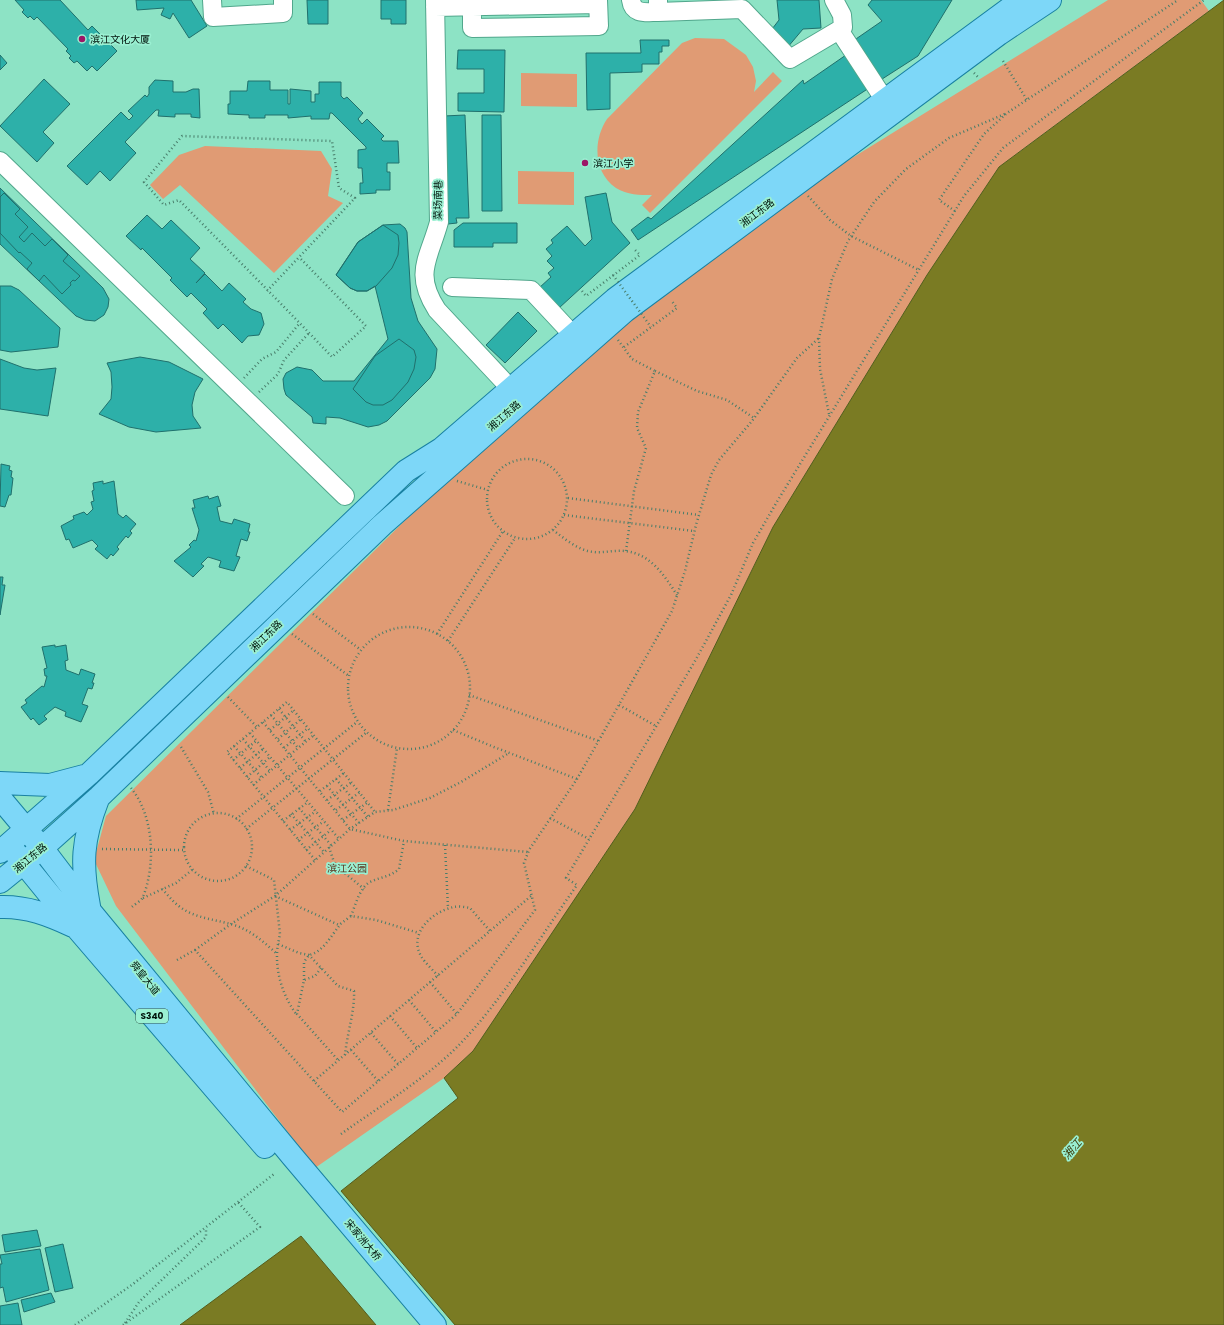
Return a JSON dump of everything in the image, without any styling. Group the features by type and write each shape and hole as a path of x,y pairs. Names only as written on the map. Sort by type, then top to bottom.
{"main road":[{"name":"湘江东路","path":"3,844 26,829 89,774 406,471 441,449 615,299 884,99 1021,0"},
{"name":"湘江东路","path":"0,882 42,848 99,796 278,624 437,475 625,311 797,183 997,17 1050,0"},
{"path":"119,746 128,768"},
{"path":"0,783 50,785 89,774"},
{"path":"90,911 84,880 84,853 88,826 99,796"},
{"name":"舜皇大道","path":"0,798 42,848 283,1166"},
{"name":"舜皇大道","path":"3,844 24,863 75,926 283,1166"},
{"path":"0,907 16,906 41,912 75,926"},
{"name":"宋家洲大桥","path":"283,1166 415,1325"},
{"name":"宋家洲大桥","path":"283,1166 435,1325"}],"street":[{"path":"212,0 213,18 283,13 283,0"},
{"path":"631,0 632,6 639,12 658,6 742,10 790,59 839,30 843,26 844,21 834,0"},
{"path":"435,4 598,2"},
{"name":"菜场南巷","path":"435,4 439,215 434,238 427,253 424,269 424,284 429,298 436,310 510,389"},
{"path":"839,30 884,99"},
{"path":"0,161 345,496"},
{"path":"452,287 531,290 573,335"}],"path":[{"path":"955,210 939,200 984,134 1007,113 1178,0"},
{"path":"342,1134 425,1074 457,1047 484,1016 577,885 566,878 695,661 731,595 753,543 829,415 964,196 1003,148 1204,0"},
{"path":"1003,61 1027,100"},
{"path":"829,415 820,369 819,338 832,279 852,236 874,202 906,169 949,138 1007,113"},
{"path":"267,291 299,257 355,198 339,188 332,142 182,136 144,182 164,205 179,200 267,291 299,324 309,332 332,357 366,326 299,257"},
{"path":"797,183 830,220 852,236 919,270"},
{"path":"582,291 586,296 640,255 634,249"},
{"path":"613,275 652,327"},
{"path":"624,347 677,308 672,300"},
{"path":"234,388 262,359 276,352 299,324"},
{"path":"248,402 278,374 284,360 309,332"},
{"path":"195,950 342,1112 457,1014 535,910 524,863 528,852 577,779 672,611 711,475 719,460 754,418 797,358 819,338"},
{"path":"618,340 632,359 697,391 726,400 754,418"},
{"path":"626,551 634,490 646,448 637,428 638,412 655,371"},
{"path":"521,459 534,459 546,463 557,471 564,482 568,498 564,515 553,530 542,537 529,540 515,538 503,531 494,521 488,509 488,490 498,471 509,463 521,459"},
{"path":"437,475 488,490"},
{"path":"568,498 699,515"},
{"path":"564,515 694,531"},
{"path":"553,530 572,544 593,552 626,551 649,559 664,574 677,595"},
{"path":"437,634 503,531"},
{"path":"448,642 515,538"},
{"path":"300,604 361,650"},
{"path":"278,624 349,676"},
{"path":"401,626 423,628 437,634 458,651 467,668 470,688 469,695 467,707 458,724 444,738 427,747 408,750 388,746 371,737 358,722 349,705 347,684 352,663 364,645 381,632 401,626"},
{"path":"216,684 257,727"},
{"path":"469,695 599,741"},
{"path":"315,860 227,752 287,702 375,812"},
{"path":"619,705 656,726"},
{"path":"279,709 306,742"},
{"path":"270,730 294,710"},
{"path":"271,715 298,748"},
{"path":"278,739 301,720"},
{"path":"263,722 350,828 404,841 528,852"},
{"path":"236,819 358,722"},
{"path":"284,748 308,728"},
{"path":"453,730 577,779"},
{"path":"246,829 334,760 367,732"},
{"path":"250,733 339,839"},
{"path":"253,785 314,735"},
{"path":"243,739 270,772"},
{"path":"233,760 256,741"},
{"path":"234,746 262,778"},
{"path":"181,747 208,792 214,814"},
{"path":"388,810 397,748"},
{"path":"240,768 263,749"},
{"path":"177,960 195,950 231,924 275,896 350,828 375,812 388,810 430,798 461,782 509,753"},
{"path":"247,777 270,757"},
{"path":"128,768 143,807 151,834 150,865 142,898"},
{"path":"320,791 344,773"},
{"path":"336,779 368,817"},
{"path":"327,800 352,782"},
{"path":"327,786 359,823"},
{"path":"336,810 360,792"},
{"path":"283,821 308,802"},
{"path":"343,820 368,802"},
{"path":"300,808 330,846 335,865 364,889"},
{"path":"290,830 316,811"},
{"path":"214,814 231,816 236,819 246,829 252,842 251,853 246,866 241,872 222,882 211,881 200,877 192,870 186,861 184,850 184,839 190,828 198,820 214,814"},
{"path":"291,814 324,852"},
{"path":"550,818 589,840"},
{"path":"298,840 324,821"},
{"path":"306,850 331,830"},
{"path":"278,944 299,953 309,955 315,954 339,925 351,916 368,883 391,876 399,869 404,841"},
{"path":"445,845 448,909"},
{"path":"98,849 150,851 184,850"},
{"path":"246,866 274,880 280,934 277,966 288,1003 296,1014 338,1060"},
{"path":"132,907 142,898 176,883 192,870"},
{"path":"162,889 180,907 196,915 231,924 252,933 277,954"},
{"path":"275,896 339,925"},
{"path":"314,1081 531,896"},
{"path":"438,976 421,956 418,946 419,933 426,921 440,911 456,906 470,908 490,931"},
{"path":"351,916 376,920 419,933"},
{"path":"309,955 338,986 354,991 355,1000 347,1034 345,1055"},
{"path":"296,1014 304,980 304,962 309,955"},
{"path":"304,980 315,976 321,968"},
{"path":"430,982 457,1014"},
{"path":"409,1000 436,1032"},
{"path":"390,1016 417,1048"},
{"path":"371,1033 398,1064"},
{"path":"351,1050 378,1081"},
{"path":"75,1325 133,1284 283,1166"},
{"path":"123,1325 260,1226 238,1202"},
{"path":"123,1325 139,1302 206,1237 206,1228"}],"green space":[{"name":"滨江公园","path":"1108,0 1201,0 1209,11 999,167 927,275 773,527 635,809 473,1051 444,1078 315,1168 116,906 94,860 106,816 453,473 572,367 658,298 818,179"},
{"path":"695,38 724,39 746,55 753,67 756,81 754,92 773,72 782,81 650,213 642,205 652,195 625,192 616,188 608,181 599,165 599,136 607,119 682,43"},
{"path":"521,73 577,74 577,107 521,106"},
{"path":"205,146 321,151 332,169 328,196 343,203 274,273 180,185 163,199 150,185 179,155"},
{"path":"518,171 574,172 574,205 518,204"}],"water":[{"name":"湘江","path":"1224,0 1224,1325 455,1325 341,1191 458,1098 444,1078 473,1051 635,809 773,527 927,275 999,167"},
{"path":"301,1236 376,1325 180,1325"}],"building":[{"name":"滨江文化大厦","path":"15,0 60,0 88,30 92,26 117,51 97,71 92,66 87,71 77,61 74,63 69,58 71,56 66,51 68,49 37,17 34,20 30,16 28,18 22,12 24,10"},
{"path":"136,0 191,0 207,26 189,38 173,13 170,19 161,15 164,8 137,10"},
{"path":"307,0 328,0 328,24 308,24"},
{"path":"381,0 406,0 406,24 391,24 391,19 381,19"},
{"path":"777,0 819,0 821,28 803,29 787,48 769,33 779,20"},
{"path":"872,0 952,0 918,56 879,81 853,41 882,21 868,5"},
{"path":"640,40 669,40 669,46 662,46 662,52 659,52 659,64 642,64 642,72 610,73 610,109 587,110 586,53 641,53"},
{"path":"458,50 505,50 504,112 458,111 458,93 484,93 484,69 457,69"},
{"path":"0,55 7,63 0,70"},
{"path":"846,55 869,88 638,240 631,230 648,217 651,219 803,80 804,84"},
{"path":"44,79 70,104 43,132 54,143 37,162 0,126"},
{"path":"155,80 173,81 173,92 186,92 193,89 199,89 200,118 191,117 191,114 175,114 175,117 158,116 159,110 156,110 125,142 136,153 110,181 100,171 87,185 67,166 121,112 129,120 133,116 128,111 145,95 147,97 149,94 149,87"},
{"path":"248,81 270,81 270,90 288,90 288,104 290,104 290,89 311,91 311,102 315,102 315,94 319,94 319,82 341,82 341,96 344,99 347,97 363,113 358,119 362,124 367,119 384,136 381,139 383,141 398,141 399,163 387,163 387,172 390,172 390,190 376,190 376,193 360,194 360,183 363,183 362,168 358,168 358,150 366,149 366,147 332,113 330,113 329,119 311,119 311,116 288,118 288,115 265,115 265,118 249,118 249,115 228,114 230,91 247,91"},
{"path":"465,115 469,218 456,218 457,223 448,224 444,116"},
{"path":"482,115 501,115 502,211 482,211"},
{"path":"0,188 103,288 109,299 108,307 104,315 95,321 85,320 76,316 0,244"},
{"path":"4,193 20,209 15,214 28,227 19,237 24,242 32,233 45,246 52,239 68,255 63,261 80,276 75,281 73,280 70,283 71,285 62,294 44,275 39,281 27,269 32,263 20,252 19,253 0,233 0,197"},
{"path":"606,193 612,222 630,243 559,308 539,288 551,277 548,273 554,268 547,261 552,256 546,249 553,243 551,240 567,226 585,246 592,239 585,197"},
{"path":"147,215 162,229 171,220 200,248 190,259 205,273 196,283 205,274 222,291 229,283 246,299 243,302 251,309 261,313 264,324 259,335 248,336 242,343 223,324 218,329 203,313 207,309 191,293 187,297 170,280 172,278 142,248 141,250 126,236"},
{"path":"463,223 517,223 517,243 493,243 493,247 454,247 454,230"},
{"path":"400,224 407,232 411,298 418,321 437,349 435,369 430,378 387,421 379,425 368,427 340,418 326,417 326,424 313,423 312,417 286,395 283,379 286,373 297,367 312,370 323,381 354,381 388,339 375,286 367,291 357,291 350,288 336,275 358,242 383,225"},
{"path":"383,225 398,235 398,255 392,268 376,286 367,291 357,291 350,288 336,275 358,242"},
{"path":"0,286 11,286 19,290 60,328 58,347 11,352 0,350"},
{"path":"518,312 537,331 505,363 486,345"},
{"path":"399,339 414,350 416,357 414,369 408,382 392,400 383,405 373,405 366,402 353,389 375,356"},
{"path":"140,357 169,362 203,379 195,392 192,405 193,416 201,428 156,432 129,427 99,414 111,399 111,372 107,363"},
{"path":"0,359 24,368 37,370 56,368 48,416 0,409"},
{"path":"1,464 10,466 9,470 12,471 11,477 13,478 11,495 9,495 5,507 0,506"},
{"path":"103,481 103,484 114,481 118,514 123,518 126,515 136,524 130,531 132,533 128,538 126,536 117,547 119,549 113,556 111,554 107,559 95,549 98,546 92,540 73,548 69,539 66,540 61,526 74,519 73,516 84,512 87,515 93,509 91,502 94,501 92,491 94,490 93,483"},
{"path":"208,496 209,499 218,496 221,506 217,507 220,521 232,524 234,519 250,524 248,532 250,532 247,541 241,539 236,556 240,557 234,571 219,567 221,561 208,557 201,564 204,566 193,577 174,561 191,547 189,545 194,540 196,541 199,530 192,508 195,508 193,500"},
{"path":"0,577 3,577 2,585 5,585 0,615"},
{"path":"55,645 55,647 66,645 68,660 65,661 66,670 79,675 81,669 95,674 92,683 94,683 92,689 88,688 82,704 88,706 81,722 65,716 66,712 55,707 44,716 47,719 39,725 33,718 31,720 21,707 27,703 25,700 42,686 44,687 47,676 45,676 44,669 47,668 42,647"},
{"path":"37,1230 41,1246 5,1252 2,1235"},
{"path":"63,1244 73,1288 55,1292 45,1248"},
{"path":"40,1249 49,1290 6,1302 3,1287 0,1288 0,1264 2,1264 0,1255"},
{"path":"51,1293 55,1302 24,1312 21,1300"},
{"path":"18,1303 22,1325 0,1325 0,1306"}],"place":[{"name":"滨江文化大厦","path":"82,39"},
{"name":"滨江小学","path":"585,163"}]}
